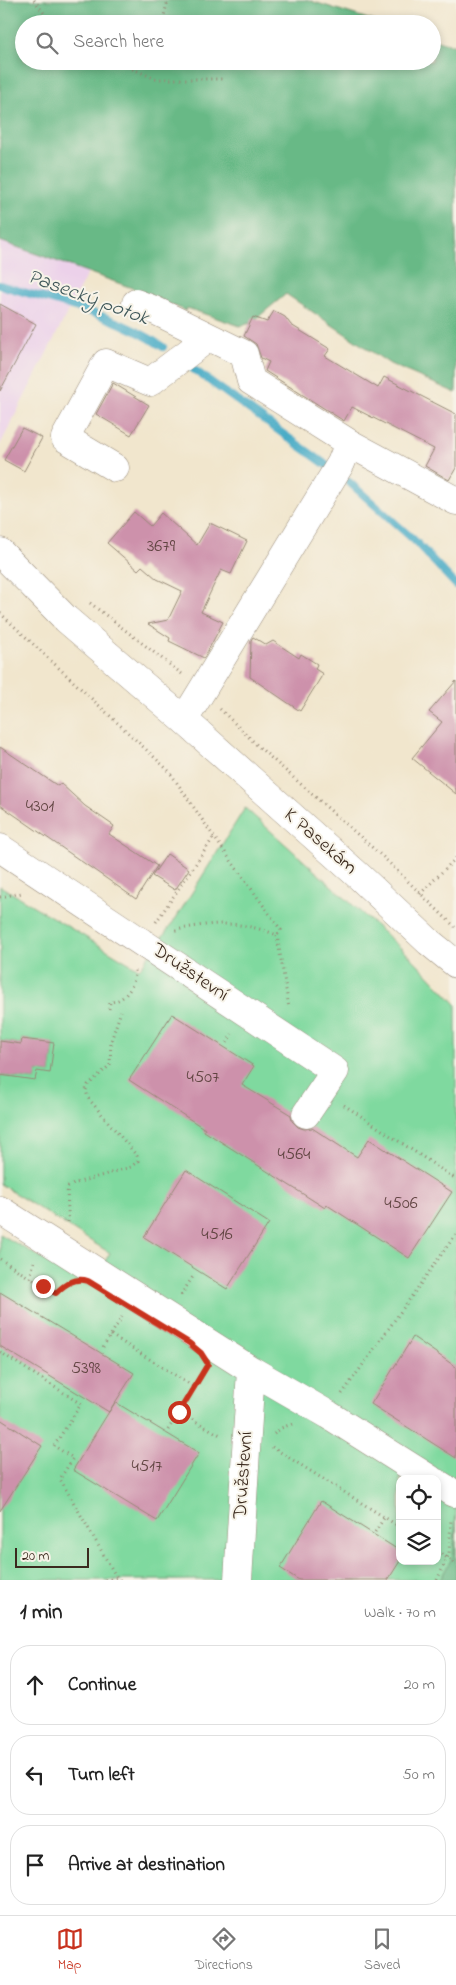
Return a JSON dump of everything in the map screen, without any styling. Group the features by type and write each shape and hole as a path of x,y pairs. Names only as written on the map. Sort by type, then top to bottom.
{"street":[{"path":"136,303 244,354 251,381 349,443 456,501"},
{"path":"115,468 65,438 106,362 150,382 209,337"},
{"path":"184,720 341,463 349,443"},
{"name":"K Pasekám","path":"0,552 66,619 184,720 429,942 456,964"},
{"name":"K Pasekám","path":"0,572 66,619"},
{"name":"Družstevní","path":"0,848 335,1071 306,1114"},
{"path":"429,942 456,970"},
{"path":"0,1210 251,1370 329,1415 424,1475"},
{"name":"Družstevní","path":"238,1580 251,1370"}],"path":[{"path":"34,0 45,15"},
{"path":"164,15 168,0"},
{"path":"135,70 156,79 222,79"},
{"path":"0,613 170,771 214,837 281,930 277,935 295,1044"},
{"path":"143,942 214,837"},
{"path":"420,894 456,858"},
{"path":"143,942 163,933 194,926 221,923 241,924 260,928 277,935"},
{"path":"68,1223 69,1207 66,1192 68,1187 132,1167 138,1161 137,1156 88,1098 86,1090 88,1085 110,1065 111,1041 122,1010"},
{"path":"226,1043 234,1032"},
{"path":"329,1415 456,1234"},
{"path":"30,1278 35,1265 34,1257"},
{"path":"0,1259 56,1293 71,1281"},
{"path":"178,1300 194,1274"},
{"path":"103,1348 125,1313"},
{"path":"111,1334 194,1387"},
{"path":"0,1352 80,1404 54,1446 73,1458 60,1479 118,1579 105,1580"},
{"path":"168,1430 208,1364"},
{"path":"179,1412 229,1440"},
{"path":"265,1442 396,1525"},
{"path":"375,1532 384,1518"},
{"path":"441,1554 456,1564"}],"shaded area":[{"path":"0,241 88,272 0,445"}],"green space":[{"path":"0,0 308,0 356,15 15,15 15,70 441,70 441,42 456,46 456,393 390,364 286,294 251,323 240,326 187,308 186,311 135,289 0,241"},
{"path":"245,808 414,960 456,1004 456,1580 0,1580 0,1234 90,1286 110,1253 0,1184 0,1075 35,1080 37,1071 50,1073 54,1044 22,1039 21,1044 0,1041 0,886 139,969 176,918"},
{"path":"456,1517 456,1580 440,1580 453,1556"}],"building":[{"path":"0,304 36,324 0,391"},
{"path":"274,311 285,317 291,325 330,349 325,356 378,388 384,377 456,414 456,468 449,480 425,466 434,449 352,407 344,421 265,371 269,362 261,358 256,344 244,336 253,317 267,322"},
{"path":"113,383 149,405 131,435 96,414"},
{"path":"22,428 42,438 24,471 4,460"},
{"path":"134,512 150,526 161,513 197,545 210,523 247,541 231,574 221,570 201,612 223,622 204,658 169,641 170,638 148,624 168,620 182,591 157,579 142,566 138,570 107,543"},
{"path":"253,637 266,645 273,641 299,658 301,654 317,664 315,669 323,674 300,711 250,677 251,640"},
{"path":"456,681 456,794 412,758 442,722 429,712"},
{"path":"0,747 58,786 60,783 85,806 114,826 109,834 157,866 136,899 0,805"},
{"path":"167,854 189,869 175,890 152,876"},
{"path":"172,1014 254,1066 242,1085 291,1115 292,1121 298,1127 304,1129 312,1128 357,1157 369,1139 452,1192 409,1258 327,1205 325,1208 204,1131 205,1129 129,1080"},
{"path":"22,1039 54,1043 50,1073 37,1071 35,1080 0,1075 0,1041 21,1044"},
{"path":"186,1170 269,1223 227,1289 144,1237"},
{"path":"0,1292 134,1373 109,1412 0,1346"},
{"path":"413,1337 456,1367 456,1458 371,1404"},
{"path":"115,1402 199,1453 157,1521 73,1470"},
{"path":"0,1419 42,1446 0,1511"},
{"path":"321,1501 396,1548 397,1565 388,1580 299,1580 280,1568"}],"waterway":[{"name":"Pasecký potok","path":"0,285 105,317 145,336 163,347"},
{"name":"Pasecký potok","path":"193,369 332,469"},
{"name":"Pasecký potok","path":"349,482 414,540 456,585"}],"route":[{"path":"43,1286 56,1293 71,1281 82,1279 88,1281 189,1343 201,1353 208,1364 179,1412"}]}
